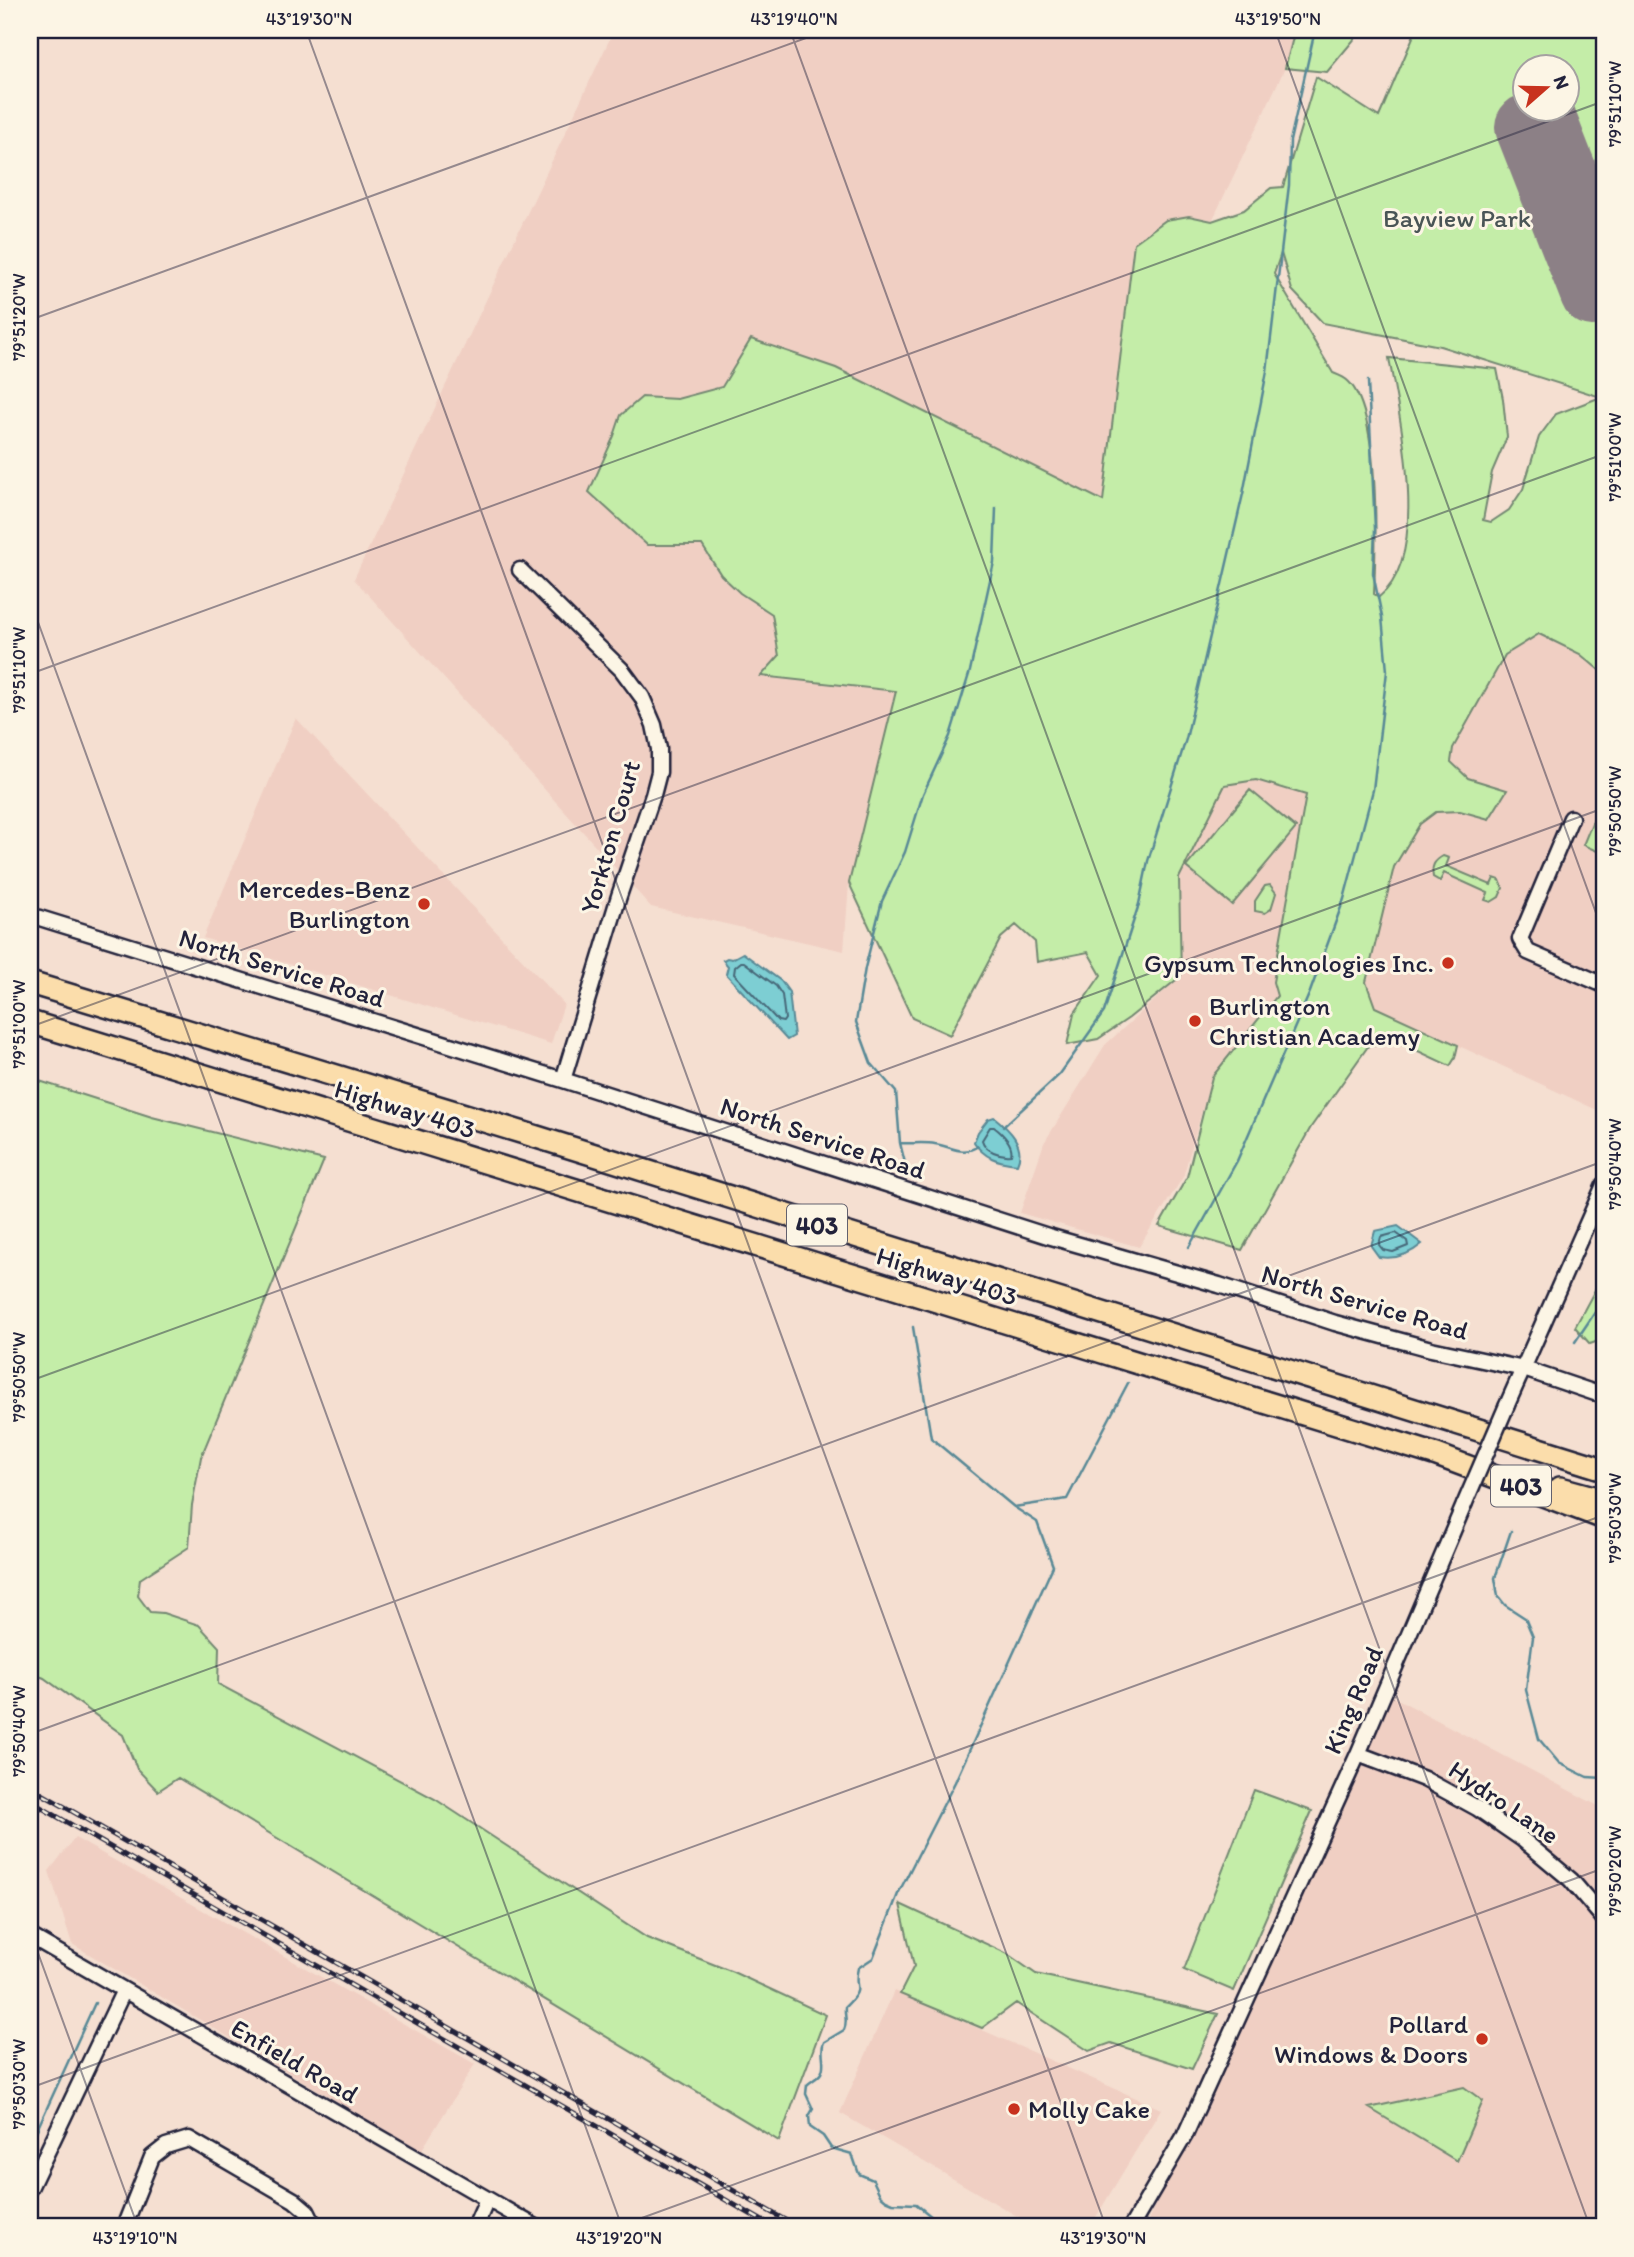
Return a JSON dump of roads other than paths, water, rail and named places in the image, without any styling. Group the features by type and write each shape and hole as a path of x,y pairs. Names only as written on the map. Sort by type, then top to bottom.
{"highway":[{"name":"Highway 403","path":"30,983 537,1137 1604,1469"},
{"name":"Highway 403","path":"30,1023 1437,1455 1604,1518"},
{"path":"1437,1455 1604,1500"}],"street":[{"name":"Yorkton Court","path":"520,570 622,670 642,697 654,725 659,749 659,772 653,795 563,1080"},
{"path":"1571,818 1520,939 1528,952 1604,985"},
{"name":"North Service Road","path":"30,915 563,1080 1048,1236 1219,1285 1335,1323 1431,1349 1524,1369 1604,1396"},
{"name":"King Road","path":"1130,2227 1184,2138 1357,1754 1604,1185"},
{"name":"Hydro Lane","path":"1357,1754 1424,1779 1477,1808 1522,1839 1571,1880 1604,1919"},
{"name":"Enfield Road","path":"30,1936 536,2227"},
{"path":"30,2188 124,1990"},
{"path":"124,2227 152,2157 166,2146 189,2139 294,2200 307,2211 315,2227"},
{"path":"475,2227 488,2200"}],"water":[{"path":"743,953 781,981 789,992 794,1036 787,1040 726,974 728,966 723,960"},
{"path":"994,1117 1018,1144 1017,1164 992,1158 982,1152 974,1142 988,1119"},
{"path":"1398,1226 1422,1244 1402,1256 1379,1257 1371,1246 1375,1231"}],"waterway":[{"path":"1003,1127 1060,1074 1104,1012 1139,904 1148,861 1186,739 1243,494 1267,371 1289,185 1290,141 1315,30"},
{"path":"1189,1247 1237,1161 1310,992 1344,899 1373,790 1387,671 1382,617 1373,573 1375,529 1368,381"},
{"path":"906,1167 900,1143 896,1092 871,1063 856,1022 865,968 882,901 905,852 923,794 950,736 970,671 994,562 996,508"},
{"path":"900,1143 931,1143 962,1151 978,1146"},
{"path":"1575,1342 1604,1299"},
{"path":"913,1327 931,1438 1014,1507 1037,1522 1053,1566 955,1782 898,1894 873,1958 858,1968 857,1991 845,2007 844,2030 824,2042 823,2069 807,2085 806,2094 813,2109 809,2116 810,2127 823,2136 831,2148 852,2154 859,2174 873,2180 880,2195 886,2200 916,2204 938,2222 960,2221 970,2227"},
{"path":"1014,1507 1067,1499 1128,1383"},
{"path":"1511,1531 1495,1578 1498,1596 1505,1605 1525,1618 1533,1637 1526,1690 1539,1739 1559,1763 1587,1777 1604,1778"},
{"path":"30,2145 95,2003"}],"railway":[{"path":"30,1787 797,2227"},
{"path":"30,1801 773,2227"}],"place":[{"name":"Mercedes-Benz Burlington","path":"424,904"},
{"name":"Gypsum Technologies Inc.","path":"1448,963"},
{"name":"Burlington Christian Academy","path":"1195,1021"},
{"name":"Pollard Windows & Doors","path":"1482,2039"},
{"name":"Molly Cake","path":"1014,2109"}],"park label":[{"name":"Bayview Park","path":"1457,218"}]}
